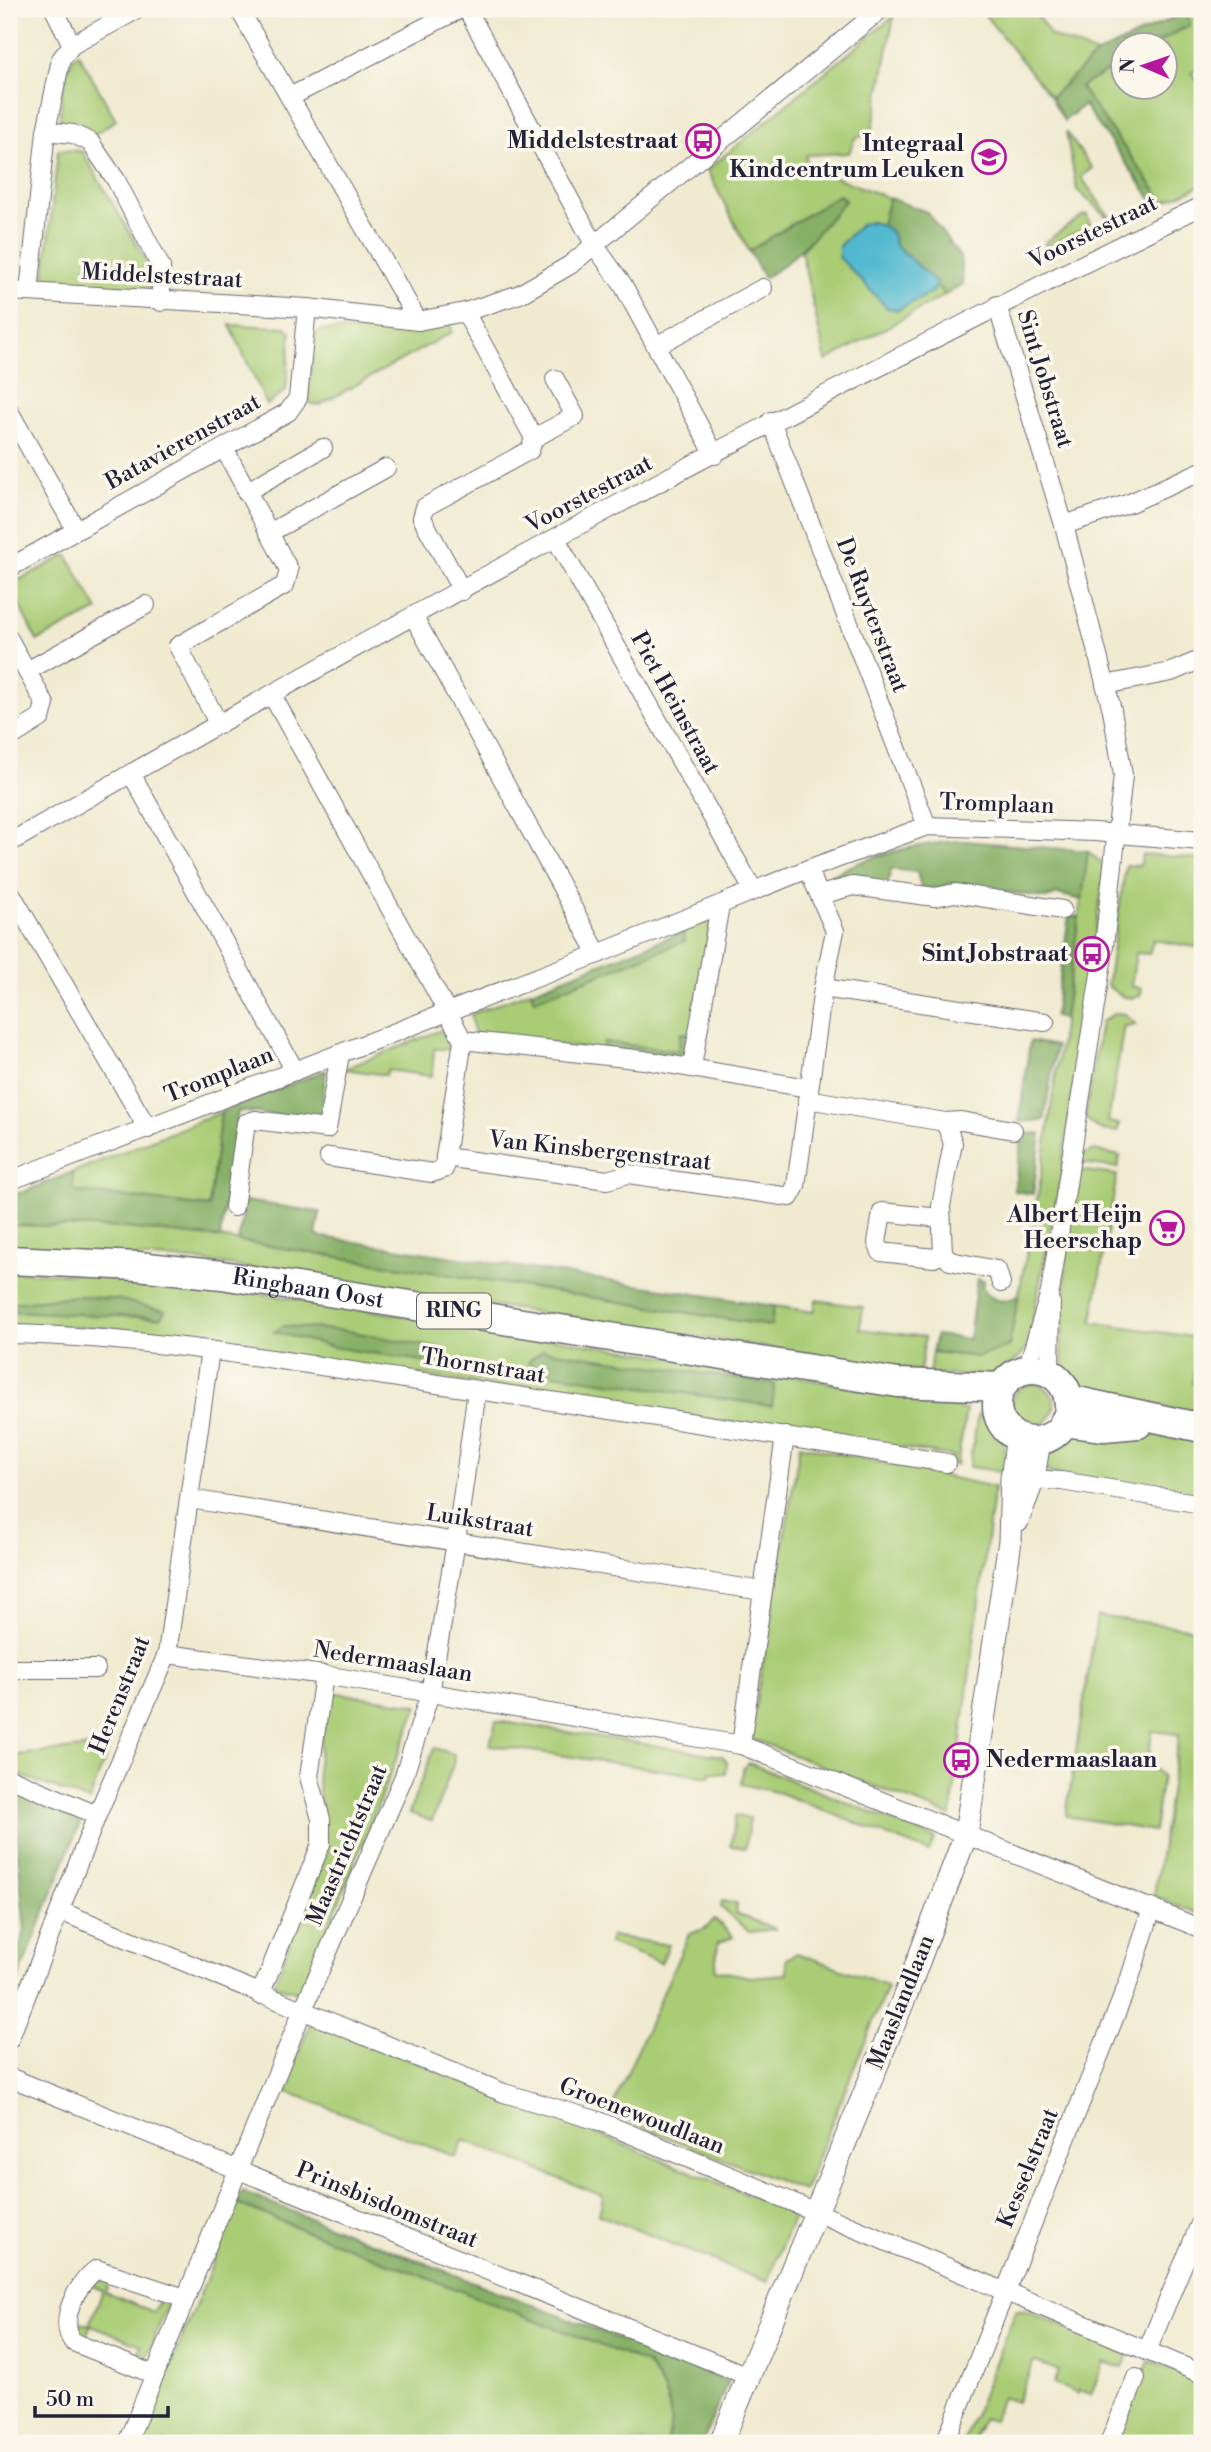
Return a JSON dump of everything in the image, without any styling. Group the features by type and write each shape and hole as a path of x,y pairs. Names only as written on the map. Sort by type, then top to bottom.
{"main road":[{"name":"Ringbaan Oost","path":"9,1260 138,1266 222,1275 898,1383 944,1399 1000,1400"},
{"path":"1039,1371 1059,1380 1066,1410 1058,1431 1028,1438 1009,1431 1000,1400 1017,1373 1039,1371"},
{"path":"1066,1410 1104,1427 1166,1423 1202,1428"}],"street":[{"path":"54,9 72,45"},
{"path":"29,292 46,131 61,59 72,45 138,9"},
{"path":"239,9 418,321"},
{"path":"290,97 460,9"},
{"path":"467,9 594,246 623,285 715,455"},
{"name":"Middelstestraat","path":"9,291 161,302 307,308 418,321 465,312 520,294 570,265 881,9"},
{"path":"46,131 73,134 90,142 116,180 161,267 161,302"},
{"name":"Voorstestraat","path":"9,843 463,590 715,455 771,421 997,305 1202,206"},
{"path":"656,346 764,288"},
{"name":"Sint Jobstraat","path":"997,305 1064,525 1105,685 1123,775 1097,999 1051,1292 1053,1334 1039,1371"},
{"name":"Batavierenstraat","path":"9,568 288,412 298,398 307,308"},
{"path":"465,312 534,438"},
{"path":"463,590 422,518 425,507 530,450 534,438 575,416 555,379"},
{"path":"9,411 76,530"},
{"name":"De Ruyterstraat","path":"771,421 927,826"},
{"path":"219,725 178,646 285,585 289,570 224,447"},
{"path":"246,492 323,448"},
{"path":"269,533 386,468"},
{"path":"1064,525 1130,503 1202,471"},
{"name":"Piet Heinstraat","path":"556,539 753,890"},
{"path":"27,671 146,605"},
{"path":"414,617 598,954"},
{"path":"9,639 45,704 41,718 9,737"},
{"path":"1105,685 1171,672 1202,659"},
{"path":"272,695 463,1040 444,1169 432,1173 329,1157"},
{"path":"131,773 295,1071"},
{"name":"Tromplaan","path":"9,1181 598,954 753,890 927,826 1118,834 1202,841"},
{"name":"Van Kinsbergenstraat","path":"445,1157 607,1180 628,1174 790,1197 796,1185 823,988 835,931 808,869"},
{"path":"820,895 853,886 934,897 954,893 1062,910"},
{"path":"9,890 148,1129"},
{"path":"692,1067 720,905"},
{"path":"823,988 1045,1022"},
{"path":"463,1040 692,1067 945,1122 961,1121 1013,1130"},
{"path":"234,1207 246,1123 255,1120 327,1129 340,1054"},
{"path":"945,1122 953,1143 940,1218 943,1253 950,1261 997,1270 1001,1283"},
{"path":"940,1218 882,1212 877,1243 881,1252 934,1258 943,1253"},
{"name":"Thornstraat","path":"9,1334 53,1335 210,1350 785,1436 947,1463"},
{"name":"Herenstraat","path":"9,2040 97,1815 167,1654 210,1350"},
{"name":"Maastrichtstraat","path":"127,2443 302,2012 404,1776 430,1693 456,1542 477,1390"},
{"path":"741,1745 785,1436"},
{"name":"Maaslandlaan","path":"1010,1541 1033,1479 1028,1438"},
{"name":"Maaslandlaan","path":"721,2443 907,1991 966,1835 1010,1541 1012,1478 1028,1438"},
{"path":"1033,1479 1061,1480 1202,1504"},
{"name":"Luikstraat","path":"190,1499 762,1591"},
{"name":"Nedermaaslaan","path":"167,1654 324,1675 741,1745 1202,1928"},
{"path":"9,1670 96,1668"},
{"name":"Maastrichtstraat","path":"260,1995 321,1844 321,1819 309,1777 324,1675"},
{"path":"9,1778 97,1815"},
{"name":"Kesselstraat","path":"945,2443 1129,1981 1152,1908"},
{"name":"Groenewoudlaan","path":"61,1911 504,2093 599,2121 1202,2374"},
{"name":"Prinsbisdomstraat","path":"9,2077 238,2172 748,2376"},
{"path":"1147,2351 1202,2219"},
{"path":"155,2375 73,2342 66,2333 71,2307 86,2277 97,2269 113,2272 185,2298"},
{"path":"1108,2443 1136,2378"}],"green space":[{"path":"980,9 1033,9 1051,36 1097,54 1051,97"},
{"path":"1187,9 1202,9 1202,66 1191,73 1202,85 1202,185 1164,202 1080,87 1110,70 1110,102 1180,102 1180,32 1177,32 1190,25"},
{"path":"1187,11 1190,25 1177,32 1143,32"},
{"path":"894,16 872,133 855,138 849,153 806,155 807,166 889,198 882,225 871,222 887,308 898,310 934,291 936,282 945,295 826,361 801,251 845,200 839,195 749,251 707,170"},
{"path":"1110,48 1110,70 1080,87 1164,202 1156,205 1084,105 1064,121 1051,97 1097,54"},
{"path":"78,53 116,120 95,134 59,126 65,77 72,59"},
{"path":"1066,132 1092,168 1081,177 1114,223 1077,190"},
{"path":"58,150 82,151 152,271 150,290 44,284"},
{"path":"839,195 845,201 817,233 798,253 764,278 749,251"},
{"path":"889,198 927,212 960,257 963,284 945,295 895,245 891,232 882,225"},
{"path":"1087,215 1090,224 1087,228 1045,247 1045,242"},
{"path":"450,324 452,332 320,405 311,404 308,398 314,335 321,330 415,330"},
{"path":"230,325 286,327 291,332 286,390 267,405"},
{"path":"67,555 98,610 37,641 9,585"},
{"path":"964,841 1088,851 1082,900 1058,894 1046,898 950,883 940,888 921,888 917,872 891,869 888,884 827,889 832,875 863,861 913,847"},
{"path":"1088,851 1105,866 1060,1181 1027,1348 1005,1368 983,1375 929,1374 932,1352 978,1357 1009,1345 1041,1178"},
{"path":"1142,854 1202,859 1202,948 1153,940 1149,954 1136,953 1131,986 1142,989 1140,996 1130,998 1118,994 1107,985 1126,865 1140,866"},
{"path":"1069,916 1079,917 1064,1019 1054,1017"},
{"path":"710,921 693,1034 678,1051 604,1042 603,1051 474,1034 471,1014 531,991 535,1000 685,941 682,932"},
{"path":"682,932 685,941 534,1000 531,991"},
{"path":"1115,1013 1125,1014 1136,1025 1124,1026 1108,1122 1120,1124 1117,1131 1107,1131 1085,1118 1101,1022"},
{"path":"441,1030 449,1035 451,1049 434,1049 432,1076 387,1070 386,1075 344,1069"},
{"path":"681,1033 693,1034 688,1061 603,1051 604,1042 678,1051"},
{"path":"1030,1041 1056,1046 1044,1120 1019,1122"},
{"path":"326,1070 320,1120 238,1111 220,1238 126,1228 9,1225 9,1195 73,1172 73,1191 209,1207 221,1112"},
{"path":"221,1112 209,1207 72,1191 73,1172"},
{"path":"1041,1133 1033,1194 1014,1191 1023,1134"},
{"path":"1094,1150 1120,1156 1118,1168 1081,1163 1083,1155"},
{"path":"1078,1170 1117,1175 1092,1322 1200,1338 1192,1383 1202,1386 1202,1406 1188,1411 1076,1389 1065,1371 1061,1350 1067,1243"},
{"path":"245,1201 320,1212 316,1236 774,1306 771,1326 238,1241"},
{"path":"9,1225 126,1228 220,1238 770,1326 774,1306 814,1312 816,1300 863,1307 860,1329 925,1337 920,1371 195,1260 9,1252"},
{"path":"9,1272 148,1276 795,1376 966,1410 957,1465 952,1464 953,1456 110,1328 9,1325 9,1311 121,1300 79,1296 9,1303"},
{"path":"977,1279 984,1281 982,1287 989,1296 998,1300 1008,1300 1019,1295 1009,1346 978,1357 932,1352 936,1335 969,1339"},
{"path":"79,1296 121,1300 165,1311 160,1318 9,1311 9,1303"},
{"path":"284,1326 348,1331 443,1349 445,1356 436,1363 332,1347 274,1332"},
{"path":"543,1350 775,1384 772,1406 540,1372 528,1362"},
{"path":"1033,1384 1048,1390 1054,1405 1048,1420 1033,1426 1018,1420 1012,1405 1018,1390"},
{"path":"978,1414 993,1424 1002,1438 1005,1472 969,1467"},
{"path":"1089,1430 1202,1440 1202,1496 1050,1473 1043,1468 1049,1451 1058,1441"},
{"path":"800,1445 994,1487 951,1816 750,1738"},
{"path":"1097,1616 1202,1630 1202,1660 1196,1704 1202,1705 1202,1915 1154,1896 1179,1734 1152,1731 1148,1762 1162,1776 1154,1831 1066,1816"},
{"path":"332,1692 418,1705 302,1993 274,1985 325,1850 317,1771 327,1698"},
{"path":"496,1721 722,1756 727,1761 726,1774 711,1772 710,1777 490,1745"},
{"path":"110,1745 89,1801 9,1771 9,1756"},
{"path":"434,1748 454,1754 453,1765 432,1821 409,1813"},
{"path":"749,1763 935,1838 929,1852 780,1793 741,1784 743,1768"},
{"path":"12,1791 82,1818 9,2002 9,1974 25,1931"},
{"path":"735,1816 750,1818 745,1848 731,1846"},
{"path":"722,1901 737,1904 736,1914 776,1929 749,1932 721,1907"},
{"path":"715,1919 733,1937 718,1943 715,1970 750,1977 787,1974 786,1959 797,1953 887,1987 804,2191 609,2114 689,1934 704,1929"},
{"path":"611,1936 669,1945 661,1963 609,1943"},
{"path":"312,2020 789,2211 793,2218 767,2282 599,2215 603,2196 464,2140 456,2157 283,2090"},
{"path":"242,2192 728,2381 702,2443 666,2443 670,2411 663,2390 646,2363 237,2204"},
{"path":"237,2204 646,2363 663,2390 670,2411 666,2443 139,2443"},
{"path":"98,2277 111,2280 106,2293 154,2312 161,2298 169,2301 145,2362 137,2358 141,2345 91,2325 86,2338 74,2330 75,2320 89,2325 103,2291 90,2285"},
{"path":"1016,2310 1027,2311 1129,2354 1123,2368 1104,2362 1091,2394 1079,2390 1078,2394 1054,2384 1059,2371 1034,2361 1017,2402 1002,2397 993,2421 983,2418 972,2443 963,2443"},
{"path":"1149,2361 1202,2382 1202,2443 1114,2443"}],"water":[{"path":"871,222 882,225 891,232 895,245 936,282 934,291 898,310 887,308 839,257 839,246 861,224"}],"place":[{"name":"Middelstestraat","path":"703,141"},
{"name":"Integraal Kindcentrum Leuken","path":"989,157"},
{"name":"Sint Jobstraat","path":"1092,954"},
{"name":"Albert Heijn Heerschap","path":"1167,1228"},
{"name":"Nedermaaslaan","path":"961,1760"}]}
